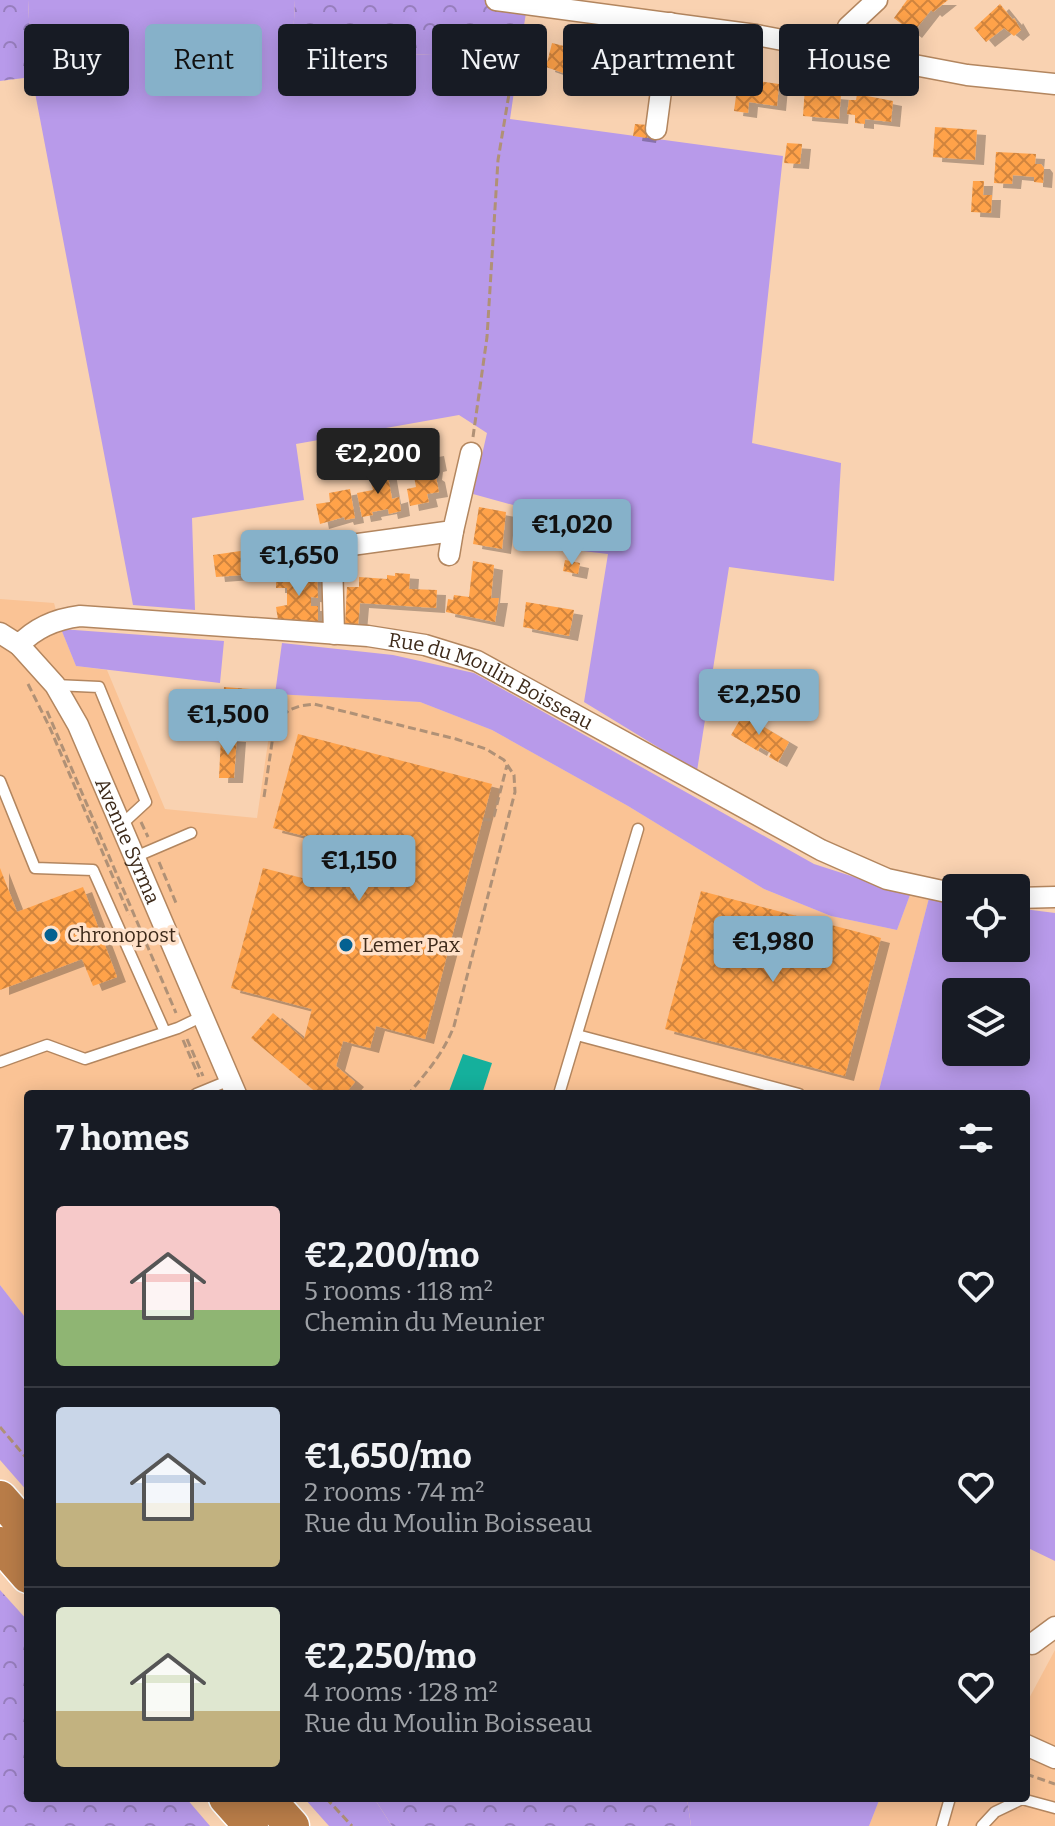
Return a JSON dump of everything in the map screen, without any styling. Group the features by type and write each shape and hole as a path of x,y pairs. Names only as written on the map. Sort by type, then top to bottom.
{"highway":[{"path":"0,1498 24,1525"},
{"path":"0,1544 24,1571"},
{"path":"230,1802 251,1826"},
{"path":"271,1802 292,1826"}],"street":[{"path":"496,0 531,2 779,40"},
{"path":"851,24 877,0"},
{"path":"656,129 670,23"},
{"path":"919,66 967,75 1055,84"},
{"path":"449,555 471,453"},
{"path":"334,634 332,559 344,546 453,531"},
{"name":"Rue du Moulin Boisseau","path":"19,645 32,632 61,618 80,616 334,634 425,645 477,661 821,850 887,879 942,891"},
{"path":"0,633 19,645"},
{"name":"Avenue Syrma","path":"19,645 55,685 78,725 233,1087"},
{"path":"1030,898 1055,897"},
{"path":"1030,1644 1055,1627"},
{"path":"1030,1747 1055,1758"}],"lane":[{"path":"55,685 99,687 146,802 121,825"},
{"path":"0,781 35,868 93,870 165,1032"},
{"path":"560,1090 638,829"},
{"path":"135,857 191,833"},
{"path":"0,1062 47,1045 85,1059 203,1016"},
{"path":"577,1035 784,1090"},
{"path":"209,1089 233,1087"},
{"path":"1030,1801 1055,1808"},
{"path":"942,1826 949,1802"},
{"path":"982,1826 995,1812 1016,1802"}],"path":[{"path":"471,453 487,337 498,160 519,34 531,2"},
{"name":"Avenue Syrma","path":"26,675 53,724 209,1089"},
{"path":"264,797 274,729 289,710 314,704 486,749 504,760 514,775 515,792 454,1026 436,1062 412,1090"},
{"path":"483,819 489,820 494,816 507,765"},
{"path":"0,1427 24,1455"},
{"path":"1030,1775 1055,1784"},
{"path":"330,1802 352,1826"}],"shaded area":[{"path":"0,599 54,603 76,666 107,670 165,809 257,818 275,694 420,702 492,730 628,806 764,889 831,916 897,930 910,895 929,898 879,1090 24,1090 24,1316 0,1285"},
{"path":"1055,1650 1055,1826 869,1826 878,1802 1030,1802 1030,1697"}],"green space":[{"path":"0,0 28,0 29,24 24,24 24,78 0,81"},
{"path":"28,0 295,0 294,24 278,24 278,96 416,96 416,55 432,54 432,96 513,96 510,119 783,156 752,443 841,463 834,581 729,567 697,771 584,702 608,554 532,545 535,511 473,494 487,433 459,415 296,444 304,500 192,518 195,610 133,605 36,96 129,96 129,24 29,24"},
{"path":"295,0 528,0 524,24 432,24 432,54 416,55 416,24 294,24"},
{"path":"61,629 224,641 220,683 76,666"},
{"path":"282,643 393,655 474,673 814,864 910,895 897,930 831,916 764,889 628,806 492,730 420,702 275,694"},
{"path":"929,898 942,899 942,962 1030,962 1030,910 1055,913 1055,1561 1030,1549 1030,1090 879,1090"},
{"path":"0,1285 24,1316 24,1487 0,1460"},
{"path":"0,1590 24,1617 24,1802 189,1802 210,1826 0,1826"},
{"path":"308,1802 377,1802 392,1826 329,1826"},
{"path":"377,1802 688,1802 691,1826 392,1826"},
{"path":"688,1802 878,1802 869,1826 691,1826"}],"water":[{"path":"463,1054 492,1063 483,1090 450,1090"}],"building":[{"path":"907,0 948,0 933,12 931,10 919,25 902,24 894,18"},
{"path":"1000,4 1021,30 1014,36 1004,28 986,42 974,28"},
{"path":"552,43 563,46 563,73 547,67"},
{"path":"763,82 779,84 777,106 749,102 748,113 734,111 736,96 763,96"},
{"path":"804,96 841,96 839,119 803,116"},
{"path":"857,96 867,96 893,101 891,122 865,119 865,124 855,123 855,115 847,114 849,100 856,100"},
{"path":"635,124 649,125 647,138 633,136"},
{"path":"935,127 977,130 975,160 933,157"},
{"path":"787,143 802,144 800,164 784,163"},
{"path":"996,152 1036,154 1035,164 1041,164 1044,168 1043,183 1034,182 1034,177 1013,175 1012,184 994,183"},
{"path":"973,181 984,181 983,195 992,195 991,213 971,212"},
{"path":"435,451 438,466 434,467 433,475 439,492 427,494 429,502 410,506 407,489 416,487 413,471 422,469 419,454"},
{"path":"387,470 392,499 399,497 401,511 389,514 388,509 362,517 357,493 373,490 369,474"},
{"path":"350,489 355,518 345,520 344,517 320,524 316,504 330,502 329,493"},
{"path":"479,507 506,512 502,549 473,544"},
{"path":"304,539 305,556 272,557 272,540"},
{"path":"254,549 256,574 216,577 213,555"},
{"path":"565,560 580,563 578,574 563,571"},
{"path":"473,561 494,565 491,598 499,598 495,622 446,612 448,599 453,600 454,595 469,597"},
{"path":"395,573 410,574 409,589 437,590 436,608 360,603 358,626 345,625 347,587 359,587 359,577 387,579 387,575 395,576"},
{"path":"317,575 318,598 311,597 311,606 318,606 318,623 278,620 276,607 287,605 287,588 276,588 276,576"},
{"path":"526,602 574,610 569,636 523,627"},
{"path":"224,687 250,689 249,711 223,710"},
{"path":"745,711 753,717 752,720 789,742 778,762 769,757 771,753 760,747 758,751 731,735"},
{"name":"Lemer Pax","path":"298,734 492,784 425,1039 376,1026 370,1048 343,1041 336,1066 355,1082 348,1090 313,1090 251,1038 273,1013 304,1039 312,1009 231,988 263,868 306,879 317,839 273,828"},
{"path":"221,736 237,737 234,778 219,778"},
{"name":"Chronopost","path":"0,868 17,912 83,887 117,977 93,986 82,959 0,990"},
{"path":"701,891 881,938 845,1076 665,1029"}],"place":[{"name":"Chronopost","path":"51,935"},
{"name":"Lemer Pax","path":"346,945"}]}
